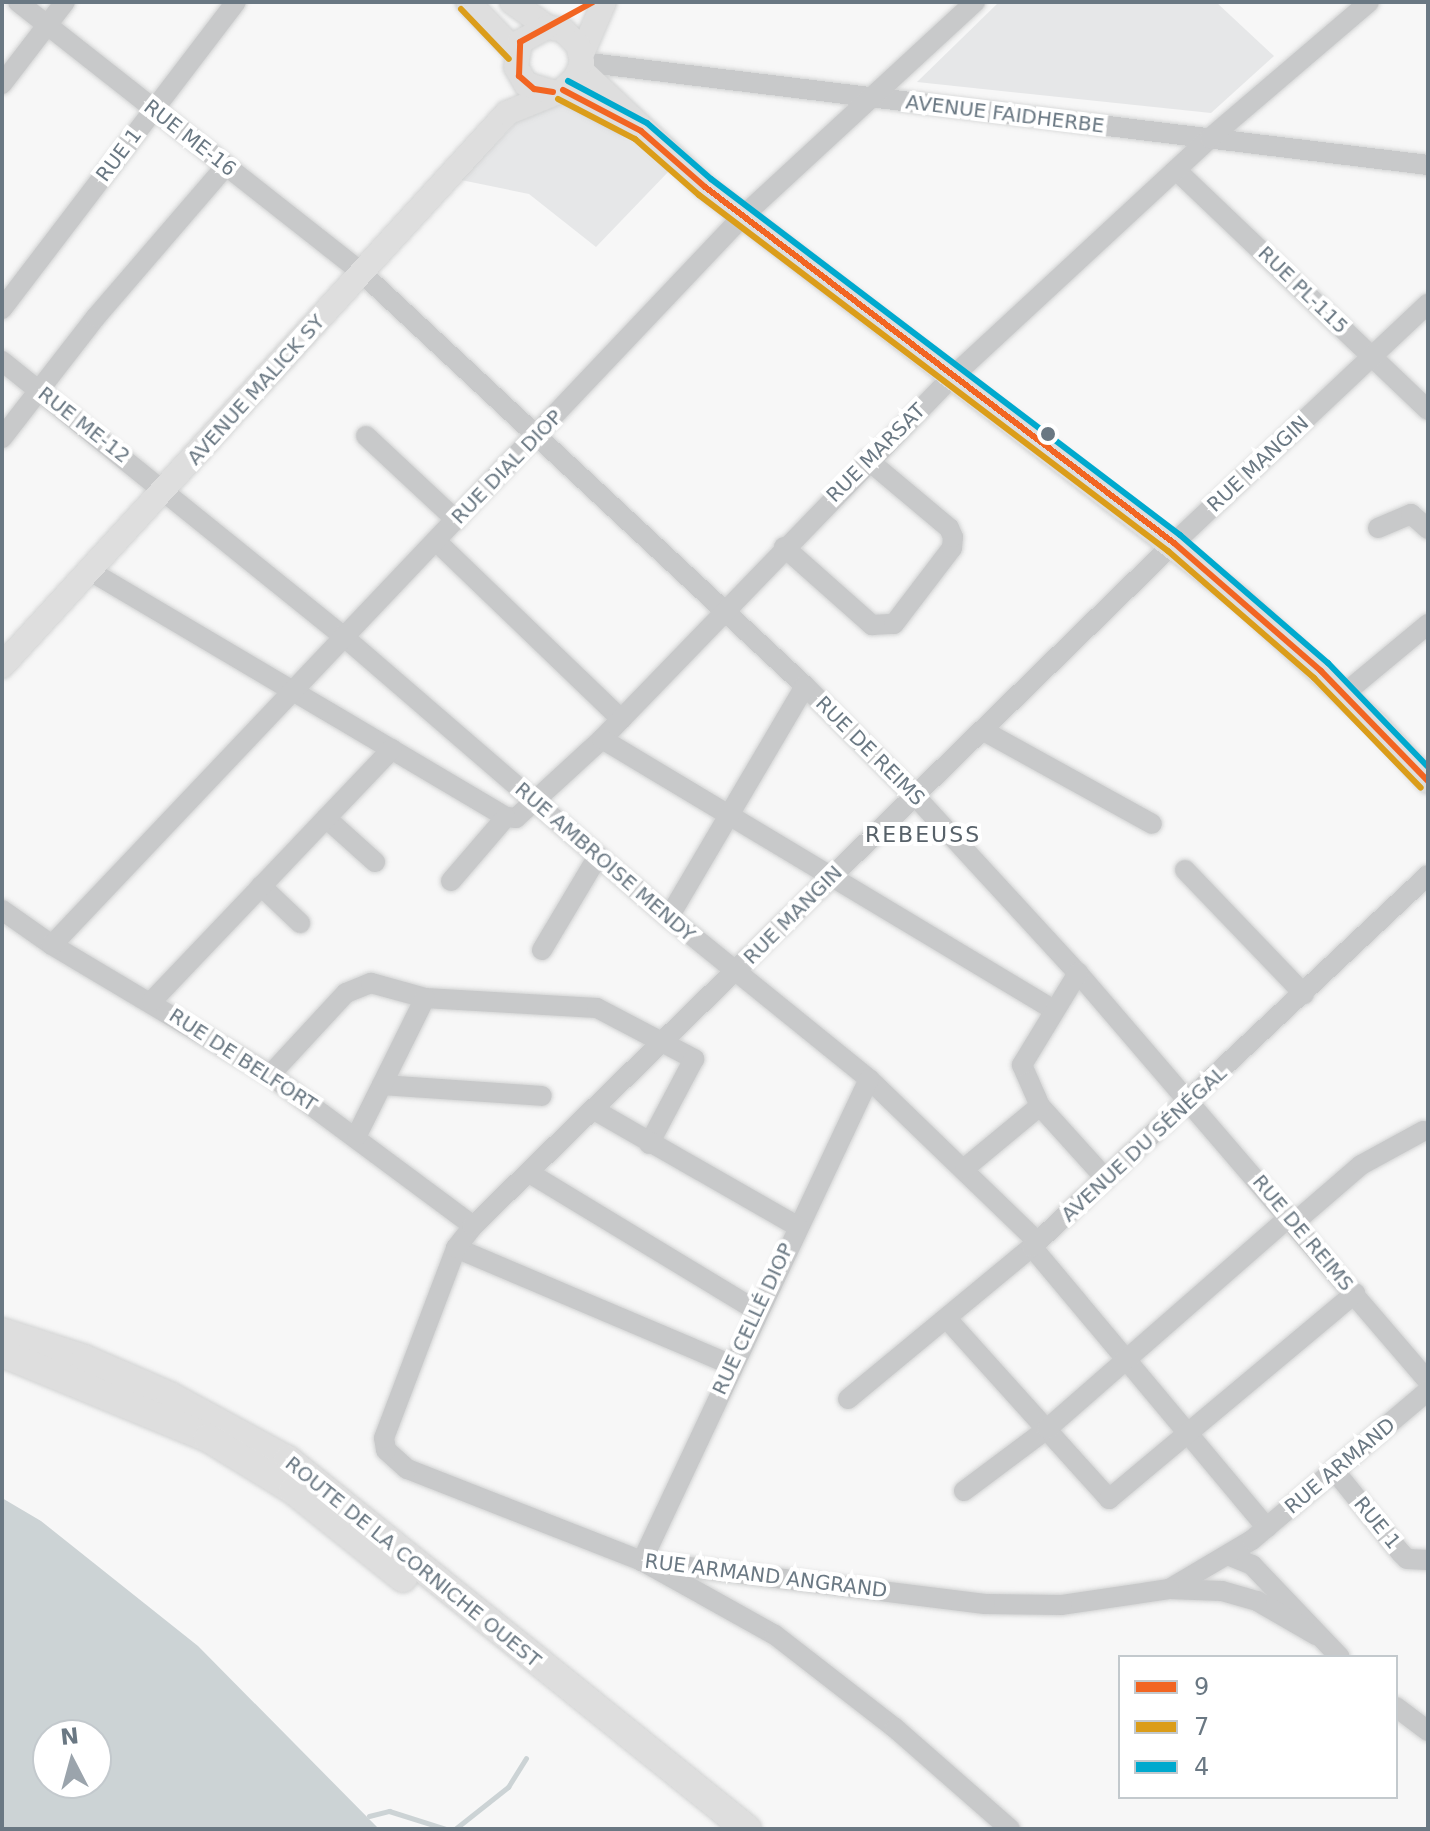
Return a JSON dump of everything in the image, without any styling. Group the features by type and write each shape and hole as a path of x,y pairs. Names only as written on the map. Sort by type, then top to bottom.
{"highway":[{"name":"ROUTE DE LA CORNICHE OUEST","path":"2,1332 85,1359 170,1396 288,1460 747,1829"},
{"name":"ROUTE DE LA CORNICHE OUEST","path":"2,1353 208,1438 280,1481 717,1829"},
{"path":"2,1368 58,1376"}],"main road":[{"path":"468,2 516,59 526,84 558,91 641,131"},
{"path":"512,2 550,27 572,36 581,62 641,131 743,216 1174,543 1345,693 1428,781"},
{"path":"507,113 516,59 527,34 550,27 593,2"},
{"path":"558,91 581,62 604,2"},
{"name":"AVENUE MALICK SY","path":"2,666 166,490 507,113 558,91"}],"street":[{"name":"RUE ME-16","path":"18,2 362,273"},
{"path":"2,84 65,2"},
{"name":"RUE 1","path":"2,309 236,2"},
{"name":"RUE DIAL DIOP","path":"52,945 743,216 975,2"},
{"name":"RUE MARSAT","path":"506,817 516,818 537,803 602,739 721,611 952,377 1210,138 1369,2"},
{"name":"AVENUE FAIDHERBE","path":"581,62 1428,165"},
{"path":"2,438 226,166"},
{"name":"RUE PL-115","path":"1176,170 1428,410"},
{"name":"RUE DE REIMS","path":"362,273 721,611 805,686 915,796 1078,973 1293,1219 1428,1381"},
{"name":"RUE MANGIN","path":"386,1450 387,1424 456,1248 473,1226 596,1111 832,875 1174,543 1428,304"},
{"name":"RUE ME-12","path":"2,361 166,490"},
{"path":"366,436 456,520"},
{"path":"784,547 872,625 894,624 952,548 953,537 949,528 868,460"},
{"name":"RUE AMBROISE MENDY","path":"166,490 343,636 735,973 869,1079 965,1168 1034,1244 1188,1433 1259,1534"},
{"path":"1378,528 1411,514 1428,529"},
{"path":"436,541 621,719"},
{"path":"90,571 506,817 451,881"},
{"path":"1345,693 1428,624"},
{"path":"669,917 805,686"},
{"path":"982,730 1152,824"},
{"path":"602,739 1054,1010"},
{"path":"152,1001 392,749"},
{"path":"326,818 375,862"},
{"path":"542,950 598,856"},
{"path":"1185,870 1304,994"},
{"name":"AVENUE DU SÉNÉGAL","path":"848,1399 948,1320 1106,1179 1190,1103 1428,875"},
{"path":"261,886 300,923"},
{"name":"RUE DE BELFORT","path":"2,910 52,945 152,1001 270,1075 357,1135 473,1226"},
{"path":"1078,973 1022,1065 1040,1106 1106,1179"},
{"path":"270,1075 355,986 383,984 425,998 597,1008 666,1040 689,1054 694,1065 649,1144"},
{"path":"357,1135 425,998"},
{"name":"RUE CELLÉ DIOP","path":"642,1561 797,1226 869,1079"},
{"path":"382,1085 542,1096"},
{"path":"965,1168 1040,1106"},
{"path":"596,1111 797,1226"},
{"path":"964,1491 1047,1429 1126,1359 1361,1165 1423,1131"},
{"path":"531,1174 757,1311"},
{"path":"456,1248 732,1365"},
{"path":"948,1320 1109,1499 1355,1293"},
{"name":"RUE ARMAND","path":"1230,1556 1428,1391"},
{"name":"RUE ARMAND ANGRAND","path":"386,1450 407,1469 642,1561 985,1604 1062,1605 1169,1589 1222,1591 1243,1595 1316,1635"},
{"name":"RUE 1","path":"1334,1470 1407,1559 1428,1560"},
{"path":"1243,1595 1259,1534"},
{"path":"1222,1591 1230,1556"},
{"name":"RUE ARMAND ANGRAND","path":"1169,1589 1230,1556 1252,1565 1338,1655"},
{"path":"642,1561 775,1635 895,1728 1010,1829"},
{"path":"1398,1708 1428,1731"}],"shaded area":[{"path":"999,2 1216,2 1274,56 1211,113 917,82"},
{"path":"549,101 566,104 633,135 670,170 596,247 529,194 461,180 526,112"},
{"path":"2,1498 41,1521 198,1646 379,1829 2,1829"}],"waterway":[{"path":"455,1829 508,1787 526,1758"},
{"path":"369,1816 389,1811 446,1829"}],"transit line":[{"name":"9","path":"553,92 534,89 519,76 520,42 593,2"},
{"name":"7","path":"461,9 509,59"},
{"name":"4","path":"568,81 647,123 711,179 1180,535 1328,663 1428,767"},
{"name":"9","path":"563,90 641,131 705,187 1174,543 1321,671 1428,781"},
{"name":"7","path":"558,99 635,139 699,195 1168,551 1314,678 1421,788"}],"district":[{"name":"REBEUSS","path":"923,835"}]}
